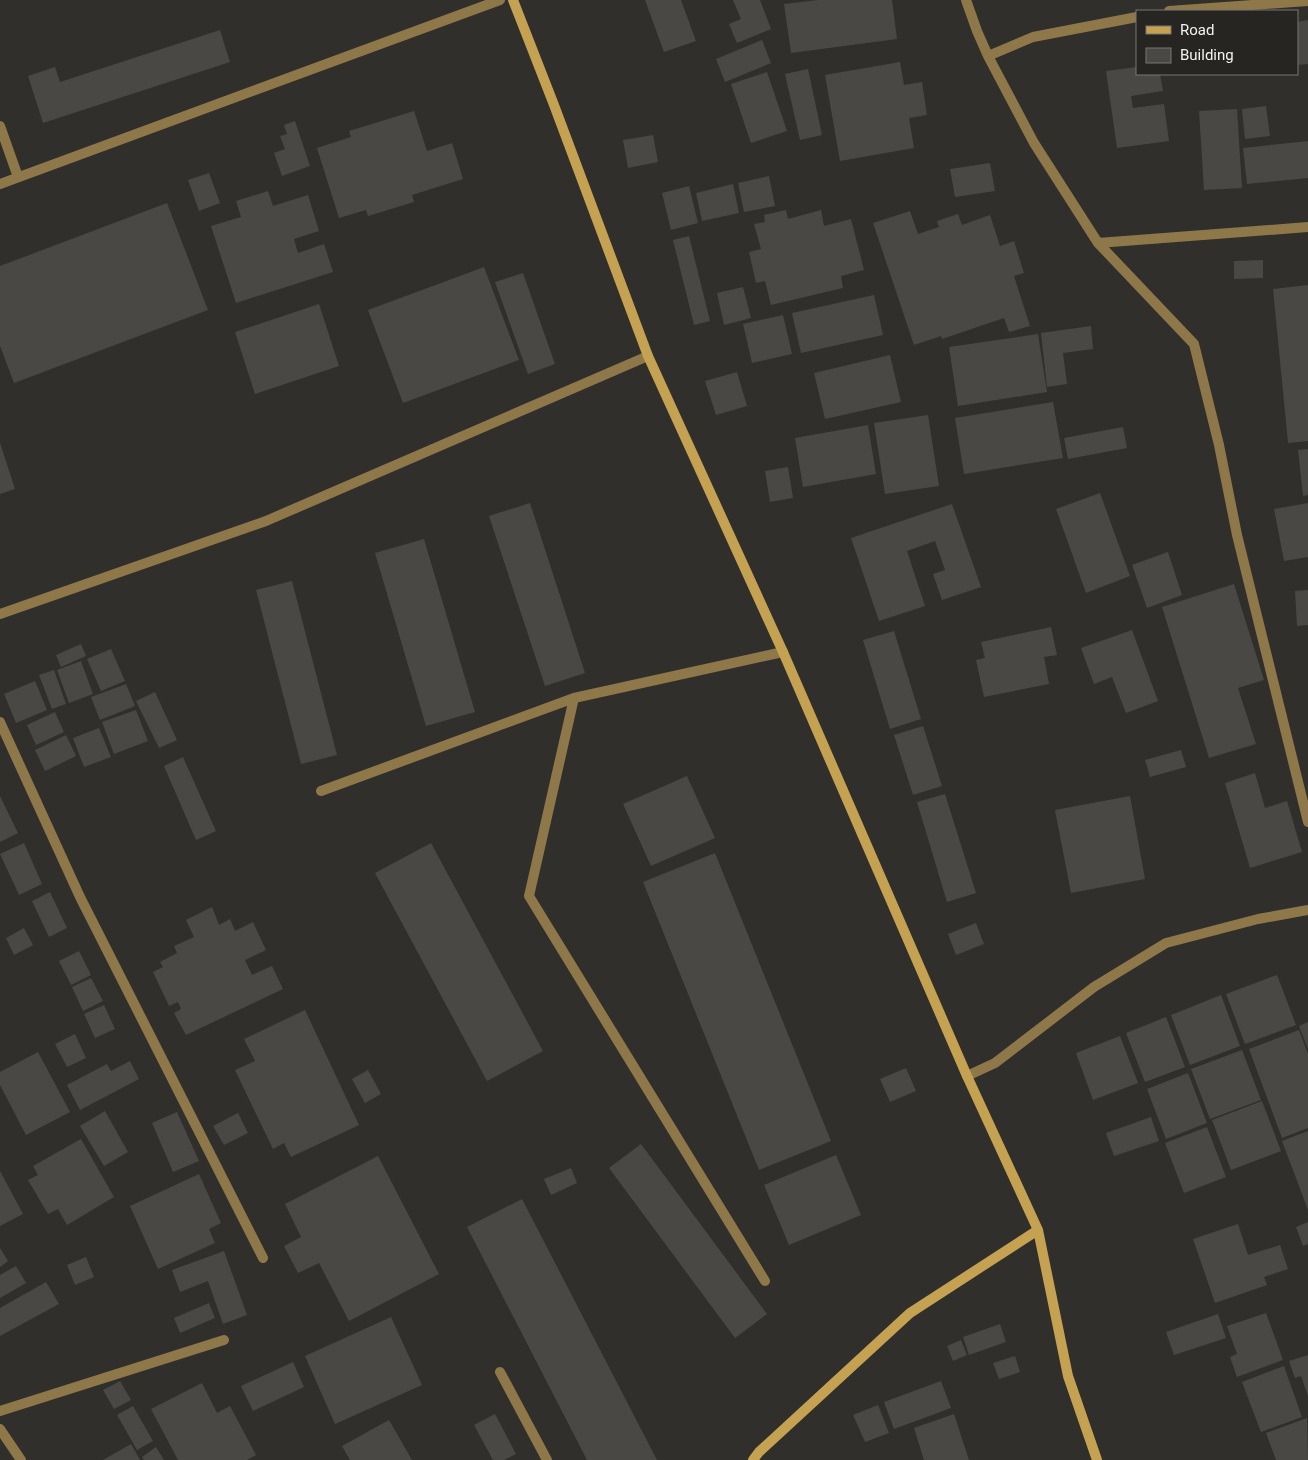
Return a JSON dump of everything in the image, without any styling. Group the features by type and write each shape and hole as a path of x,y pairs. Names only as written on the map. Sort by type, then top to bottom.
{"street":[{"path":"0,184 500,0"},
{"path":"513,0 648,356 782,652 967,1076 1038,1230 1068,1376 1098,1460"},
{"path":"966,0 988,56 1034,143 1098,243 1194,344 1219,445 1237,536 1308,822"},
{"path":"1183,10 1308,1"},
{"path":"988,56 1033,37 1136,18"},
{"path":"0,126 18,177"},
{"path":"1098,243 1308,227"},
{"path":"0,614 266,521 648,356"},
{"path":"321,791 574,698 782,652"},
{"path":"574,698 529,896 765,1281"},
{"path":"0,722 80,897 263,1258"},
{"path":"967,1076 995,1063 1094,987 1166,943 1258,919 1308,910"},
{"path":"753,1460 759,1452 910,1313 1038,1230"},
{"path":"0,1411 224,1340"},
{"path":"500,1372 547,1460"},
{"path":"0,1429 20,1460"}],"building":[{"path":"645,0 681,0 696,41 664,52"},
{"path":"733,0 760,0 771,29 737,43 729,24 741,19"},
{"path":"818,0 892,0 897,39 791,53 784,4"},
{"path":"1308,20 1308,64 1298,65 1298,22"},
{"path":"220,30 230,62 43,123 28,76 55,67 60,82"},
{"path":"762,40 771,63 725,82 716,59"},
{"path":"900,62 904,85 922,82 927,115 909,118 914,148 840,161 825,75"},
{"path":"1136,67 1136,75 1160,75 1163,91 1131,96 1133,108 1164,104 1169,141 1117,148 1106,71"},
{"path":"808,69 822,135 800,140 785,74"},
{"path":"767,72 787,131 751,143 731,84"},
{"path":"1266,106 1270,136 1245,139 1242,109"},
{"path":"1237,109 1242,188 1204,190 1199,111"},
{"path":"414,111 427,151 452,143 463,179 412,195 414,202 368,216 366,210 339,218 317,148 351,137 349,131"},
{"path":"295,121 310,166 282,176 274,153 285,149 280,136 287,134 284,125"},
{"path":"653,135 658,162 628,168 623,140"},
{"path":"1308,141 1308,178 1247,184 1243,148"},
{"path":"990,163 995,191 955,197 950,169"},
{"path":"209,173 220,203 199,211 188,180"},
{"path":"769,176 775,206 744,212 738,183"},
{"path":"733,184 739,213 702,221 696,193"},
{"path":"689,186 698,223 671,230 662,193"},
{"path":"268,191 273,206 308,195 319,231 294,239 298,253 324,244 333,272 236,303 211,226 241,217 236,201"},
{"path":"167,203 208,310 14,383 0,346 0,266"},
{"path":"786,210 788,219 821,210 824,226 851,219 864,270 841,276 843,288 771,305 765,281 756,283 749,252 761,249 754,224 765,222 764,215"},
{"path":"910,211 918,234 939,227 937,221 958,214 962,225 990,215 1000,246 1014,241 1024,273 1014,276 1030,326 1009,332 1004,318 942,339 941,336 914,345 873,223"},
{"path":"689,236 710,321 694,325 673,240"},
{"path":"1263,260 1263,278 1234,279 1234,261"},
{"path":"484,267 519,360 403,403 368,310"},
{"path":"523,273 555,364 528,374 495,282"},
{"path":"1308,285 1308,441 1288,443 1273,289"},
{"path":"743,287 751,318 724,325 717,293"},
{"path":"874,295 883,335 801,353 792,313"},
{"path":"319,304 339,366 255,394 235,332"},
{"path":"783,315 792,354 752,363 743,324"},
{"path":"1091,326 1093,349 1063,353 1067,384 1047,387 1041,333"},
{"path":"1038,334 1047,392 958,406 949,347"},
{"path":"890,355 901,402 825,419 814,373"},
{"path":"737,372 747,406 716,415 705,381"},
{"path":"1053,402 1063,458 964,474 955,418"},
{"path":"928,415 939,486 885,494 874,423"},
{"path":"868,425 876,474 803,487 795,438"},
{"path":"1123,427 1127,448 1068,459 1064,438"},
{"path":"0,443 15,489 0,494"},
{"path":"1308,449 1308,495 1303,496 1298,450"},
{"path":"788,467 793,498 770,502 765,471"},
{"path":"1100,493 1130,576 1086,593 1056,509"},
{"path":"530,503 585,673 545,686 489,516"},
{"path":"1308,503 1308,557 1284,561 1274,509"},
{"path":"952,504 981,587 942,600 933,574 945,570 935,541 907,551 925,606 879,621 851,538"},
{"path":"424,539 475,712 426,726 375,553"},
{"path":"1168,552 1182,595 1147,608 1132,565"},
{"path":"292,581 337,755 301,764 256,590"},
{"path":"1234,584 1264,680 1238,688 1256,744 1209,758 1162,607"},
{"path":"1308,590 1308,625 1297,626 1295,591"},
{"path":"1051,627 1057,655 1044,657 1049,684 984,697 976,660 985,658 981,642"},
{"path":"1132,630 1158,701 1126,713 1112,677 1094,684 1081,648"},
{"path":"894,631 921,719 890,729 863,640"},
{"path":"81,644 86,656 61,667 56,655"},
{"path":"111,649 125,681 101,691 87,659"},
{"path":"81,661 93,694 69,703 57,670"},
{"path":"54,670 66,704 52,709 39,675"},
{"path":"35,681 47,710 16,723 4,694"},
{"path":"126,684 135,706 100,720 91,697"},
{"path":"155,692 177,740 159,748 136,701"},
{"path":"136,710 148,741 114,754 102,722"},
{"path":"55,712 64,732 36,745 27,725"},
{"path":"923,726 942,786 913,795 894,735"},
{"path":"99,728 111,757 84,767 73,738"},
{"path":"66,735 76,756 45,771 35,750"},
{"path":"1181,750 1186,767 1150,777 1145,760"},
{"path":"183,757 216,831 196,840 164,766"},
{"path":"1255,773 1265,808 1287,801 1302,852 1250,868 1225,783"},
{"path":"687,776 715,838 651,866 623,804"},
{"path":"945,794 976,893 947,902 917,802"},
{"path":"0,796 18,833 0,842"},
{"path":"1130,796 1145,879 1071,893 1055,810"},
{"path":"24,843 42,884 19,895 0,854"},
{"path":"431,843 543,1051 487,1081 375,873"},
{"path":"715,853 831,1141 759,1170 643,882"},
{"path":"50,892 67,928 49,937 32,901"},
{"path":"212,907 219,925 230,919 235,931 253,922 266,950 245,960 252,975 272,966 283,989 186,1035 174,1013 181,1009 178,1002 169,1006 153,972 163,967 160,962 177,953 174,946 194,937 186,920"},
{"path":"976,923 984,944 956,955 948,934"},
{"path":"24,928 33,945 14,955 6,938"},
{"path":"79,951 91,975 71,985 59,961"},
{"path":"1277,975 1296,1025 1245,1044 1226,994"},
{"path":"91,978 103,1001 83,1011 72,987"},
{"path":"1221,995 1240,1046 1190,1065 1171,1015"},
{"path":"104,1005 115,1029 95,1038 84,1014"},
{"path":"305,1010 359,1125 291,1157 284,1143 273,1149 235,1070 255,1061 244,1039"},
{"path":"1166,1017 1185,1067 1145,1082 1126,1033"},
{"path":"1308,1022 1308,1049 1299,1026"},
{"path":"1299,1030 1308,1054 1308,1128 1282,1138 1249,1049"},
{"path":"75,1034 86,1058 67,1067 55,1044"},
{"path":"1120,1036 1138,1083 1093,1100 1076,1053"},
{"path":"1242,1050 1261,1100 1210,1119 1191,1069"},
{"path":"38,1052 70,1112 26,1135 0,1085 0,1072"},
{"path":"130,1061 139,1079 80,1110 67,1085 107,1064 111,1071"},
{"path":"906,1068 916,1091 890,1102 880,1079"},
{"path":"368,1070 381,1094 365,1103 352,1079"},
{"path":"1188,1073 1207,1123 1166,1139 1147,1089"},
{"path":"1262,1101 1281,1151 1231,1170 1212,1120"},
{"path":"105,1111 128,1152 104,1166 80,1126"},
{"path":"177,1112 199,1161 173,1172 152,1123"},
{"path":"238,1113 248,1133 224,1145 213,1126"},
{"path":"1151,1117 1159,1141 1114,1156 1106,1133"},
{"path":"1207,1127 1226,1177 1184,1193 1165,1143"},
{"path":"1308,1131 1308,1210 1282,1141"},
{"path":"81,1139 114,1197 67,1225 58,1209 48,1214 28,1180 38,1175 33,1166"},
{"path":"641,1144 767,1314 735,1338 609,1168"},
{"path":"836,1155 861,1215 789,1245 764,1185"},
{"path":"378,1156 439,1274 349,1321 319,1263 298,1273 284,1246 301,1237 285,1204"},
{"path":"571,1168 577,1183 551,1195 544,1179"},
{"path":"0,1171 23,1214 0,1226"},
{"path":"199,1174 221,1223 209,1229 215,1243 158,1269 130,1206"},
{"path":"522,1199 657,1460 587,1460 467,1227"},
{"path":"1308,1222 1308,1244 1303,1246 1296,1227"},
{"path":"1238,1224 1248,1255 1280,1245 1288,1269 1264,1277 1267,1285 1215,1303 1193,1239"},
{"path":"0,1248 8,1261 0,1267"},
{"path":"224,1251 247,1315 223,1324 208,1281 180,1292 172,1270"},
{"path":"86,1257 94,1277 75,1285 67,1265"},
{"path":"16,1266 26,1283 0,1298 0,1275"},
{"path":"46,1282 59,1304 0,1336 0,1308"},
{"path":"209,1303 215,1318 180,1333 174,1318"},
{"path":"1266,1313 1283,1360 1237,1377 1230,1357 1237,1354 1227,1326"},
{"path":"1218,1314 1226,1338 1174,1355 1166,1332"},
{"path":"391,1317 422,1385 335,1424 305,1356"},
{"path":"1000,1324 1006,1342 969,1355 963,1337"},
{"path":"961,1340 967,1355 953,1361 947,1346"},
{"path":"1308,1355 1308,1396 1301,1376 1295,1378 1289,1361"},
{"path":"1015,1356 1020,1372 999,1379 993,1363"},
{"path":"293,1362 304,1387 253,1411 241,1386"},
{"path":"1284,1366 1302,1417 1261,1432 1242,1382"},
{"path":"120,1381 131,1400 114,1409 103,1390"},
{"path":"941,1381 951,1408 894,1429 884,1402"},
{"path":"202,1383 217,1413 230,1406 256,1455 247,1460 178,1460 151,1409"},
{"path":"878,1405 889,1433 865,1442 853,1415"},
{"path":"133,1406 153,1441 137,1450 117,1415"},
{"path":"495,1414 516,1454 504,1460 493,1460 474,1425"},
{"path":"954,1414 969,1460 924,1460 914,1428"},
{"path":"1307,1418 1308,1460 1276,1460 1266,1433"},
{"path":"389,1420 412,1460 350,1460 342,1446"},
{"path":"131,1444 140,1460 103,1460"},
{"path":"156,1447 164,1460 144,1460 142,1457"}]}
